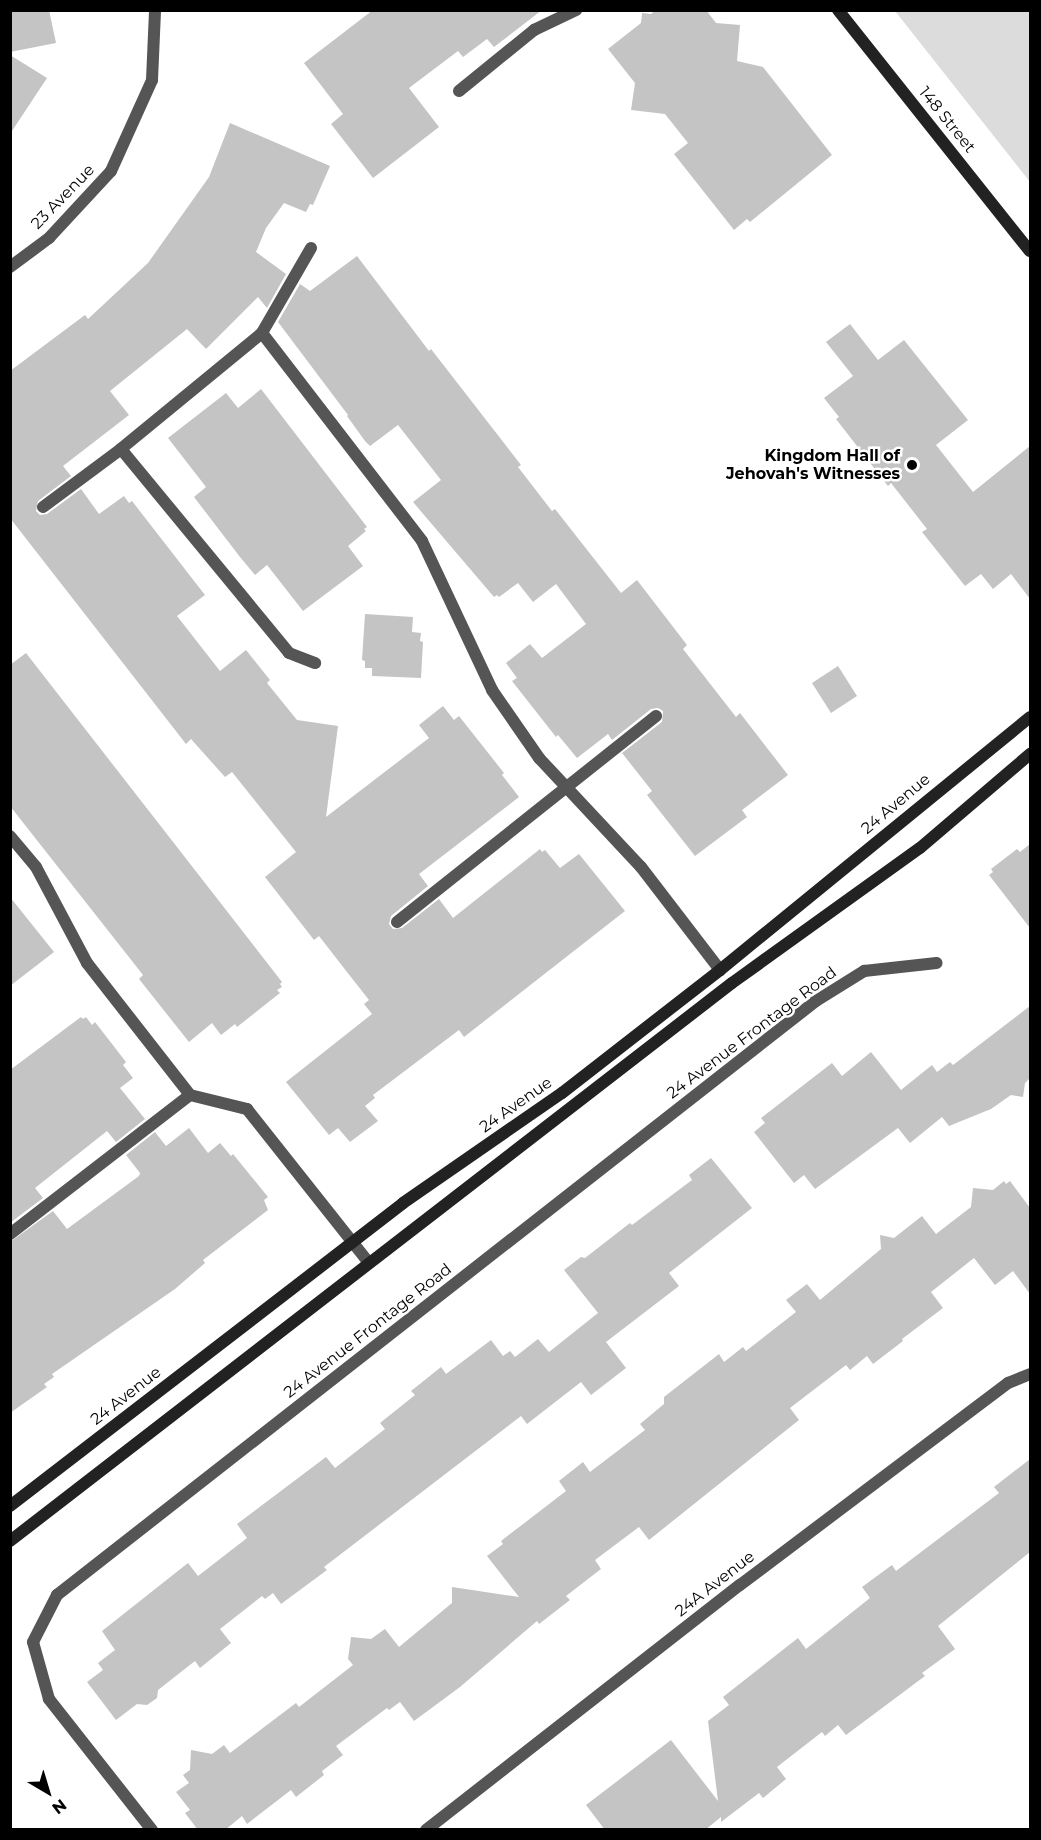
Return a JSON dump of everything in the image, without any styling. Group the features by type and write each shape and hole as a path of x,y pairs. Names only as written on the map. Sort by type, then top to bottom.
{"main road":[{"name":"148 Street","path":"838,10 1030,251"},
{"name":"24 Avenue","path":"10,1506 403,1203 562,1093 720,970 1030,717"},
{"name":"24 Avenue","path":"10,1541 732,983 920,848 1030,754"}],"street":[{"name":"23 Avenue","path":"10,267 49,238 111,171 152,80 155,10"},
{"path":"459,91 534,30 576,10"},
{"path":"43,507 121,449 262,333 311,248"},
{"path":"262,333 422,541 492,690 539,759 641,867 720,970"},
{"path":"121,449 289,653 315,663"},
{"path":"397,922 566,790 656,716"},
{"path":"10,836 36,867 87,963 190,1095 247,1109 369,1263"},
{"name":"24 Avenue Frontage Road","path":"152,1830 48,1699 33,1642 57,1595 816,1001 864,971 937,963"},
{"path":"10,1234 190,1095"},
{"name":"24A Avenue","path":"426,1830 740,1585 1008,1383 1030,1374"}],"shaded area":[{"path":"895,11 1030,11 1030,182"}],"building":[{"path":"10,10 49,10 56,43 10,52"},
{"path":"373,10 542,10 494,47 487,39 463,57 458,51 409,88 439,127 373,178 331,124 343,114 304,63"},
{"path":"656,10 706,10 716,23 740,25 737,61 763,67 832,155 750,222 747,219 734,230 674,154 688,143 665,114 631,110 635,83 608,49 641,23 642,13 651,14"},
{"path":"10,55 47,78 10,134"},
{"path":"230,123 330,166 313,205 310,204 306,212 284,203 266,228 256,252 286,274 267,308 258,297 206,349 187,329 110,391 129,415 63,466 71,476 38,501 36,511 40,515 47,514 81,489 99,514 124,496 129,503 132,501 205,595 177,616 220,671 246,650 270,680 267,683 297,720 338,726 326,817 429,738 419,725 443,706 454,720 459,716 504,773 502,775 519,797 419,874 428,886 391,916 389,924 393,929 402,928 439,899 453,918 540,849 542,852 545,850 560,868 579,854 625,911 464,1037 459,1030 373,1095 375,1098 365,1106 378,1121 350,1142 338,1128 329,1135 286,1082 372,1014 364,1004 369,1000 319,936 314,940 265,877 296,852 232,772 225,777 191,739 186,744 10,518 10,371 85,315 88,319 148,263 209,177"},
{"path":"357,256 429,351 431,349 521,465 518,467 552,511 555,509 621,593 637,580 687,645 683,649 736,717 740,713 788,775 742,810 747,817 695,856 647,795 652,791 622,753 662,722 663,711 658,708 651,709 612,740 608,734 577,758 558,735 556,737 512,681 517,678 506,663 530,644 542,658 586,624 556,584 533,602 518,583 499,597 497,595 494,597 413,502 441,480 398,425 370,446 278,322 300,284 310,291"},
{"name":"Kingdom Hall of Jehovah's Witnesses","path":"850,324 878,360 904,340 968,420 936,445 973,492 1030,446 1030,599 1011,574 993,589 981,574 965,586 922,532 927,529 891,483 888,486 836,419 839,417 824,398 853,376 826,342"},
{"path":"261,389 367,527 364,529 366,531 348,546 363,566 303,611 267,565 255,575 240,557 194,497 206,487 168,438 226,393 238,408"},
{"path":"365,614 413,617 412,632 421,633 420,641 423,642 421,678 372,676 372,668 365,668 365,661 362,660"},
{"path":"26,653 282,982 280,984 282,987 277,990 280,993 237,1027 235,1024 221,1035 212,1023 189,1042 139,979 143,975 10,806 10,665"},
{"path":"838,666 857,696 831,713 812,683"},
{"path":"1030,844 1030,928 989,875 993,872 991,869 1017,849 1020,852"},
{"path":"10,897 54,952 10,986"},
{"path":"1030,1006 1030,1078 1025,1083 1023,1097 1011,1095 991,1109 949,1126 942,1117 910,1143 898,1128 815,1189 804,1175 794,1183 754,1132 765,1123 761,1118 832,1063 842,1076 871,1052 901,1090 932,1065 937,1072 950,1062 953,1065"},
{"path":"81,1017 83,1019 86,1017 92,1025 95,1022 126,1062 123,1065 133,1078 120,1088 145,1119 116,1142 107,1131 35,1188 43,1198 10,1223 10,1070"},
{"path":"189,1128 208,1153 220,1143 231,1156 233,1154 268,1197 264,1200 268,1210 203,1260 205,1263 175,1289 52,1374 54,1377 44,1384 47,1387 10,1413 10,1242 53,1211 67,1229 139,1176 140,1173 126,1155 155,1132 166,1146"},
{"path":"711,1158 752,1208 669,1273 679,1286 606,1342 626,1368 591,1395 581,1382 527,1424 521,1416 324,1567 327,1570 281,1604 273,1593 265,1599 262,1596 220,1629 231,1643 200,1668 195,1661 158,1690 157,1698 147,1705 137,1704 116,1720 87,1682 103,1670 98,1663 115,1650 102,1631 188,1563 198,1576 247,1538 237,1524 326,1457 335,1468 385,1429 380,1423 415,1395 411,1391 441,1367 446,1374 491,1340 503,1356 510,1351 515,1357 538,1339 549,1352 598,1313 564,1270 581,1257 585,1258 630,1223 632,1225 692,1180 689,1175"},
{"path":"1004,1181 1006,1184 1010,1181 1030,1208 1030,1294 1013,1271 995,1285 974,1258 931,1292 943,1308 873,1364 867,1356 850,1370 846,1365 790,1408 799,1420 649,1540 639,1527 595,1560 601,1569 566,1596 570,1600 539,1624 537,1621 460,1687 414,1721 400,1702 389,1710 387,1708 336,1746 343,1755 322,1771 324,1775 296,1797 291,1790 247,1824 242,1816 225,1830 198,1830 185,1813 190,1810 176,1792 189,1783 183,1775 190,1770 191,1750 212,1754 224,1745 230,1753 296,1703 299,1707 353,1665 348,1659 351,1637 371,1639 385,1629 399,1647 452,1603 452,1587 519,1597 487,1556 503,1544 501,1541 566,1491 559,1481 583,1462 590,1472 645,1430 640,1424 664,1404 664,1397 719,1354 724,1362 743,1347 746,1351 796,1312 786,1300 807,1284 820,1300 881,1249 880,1235 894,1238 922,1216 936,1234 971,1207 973,1188 993,1190"},
{"path":"1030,1459 1030,1552 938,1626 955,1649 922,1673 925,1676 846,1735 838,1725 825,1736 822,1732 777,1767 786,1779 763,1798 759,1793 721,1822 721,1817 705,1830 605,1830 586,1805 671,1740 718,1801 708,1721 729,1705 723,1697 798,1638 806,1649 870,1598 862,1587 892,1565 896,1571 999,1493 994,1487"}],"place":[{"name":"Kingdom Hall of Jehovah's Witnesses","path":"912,465"}]}
